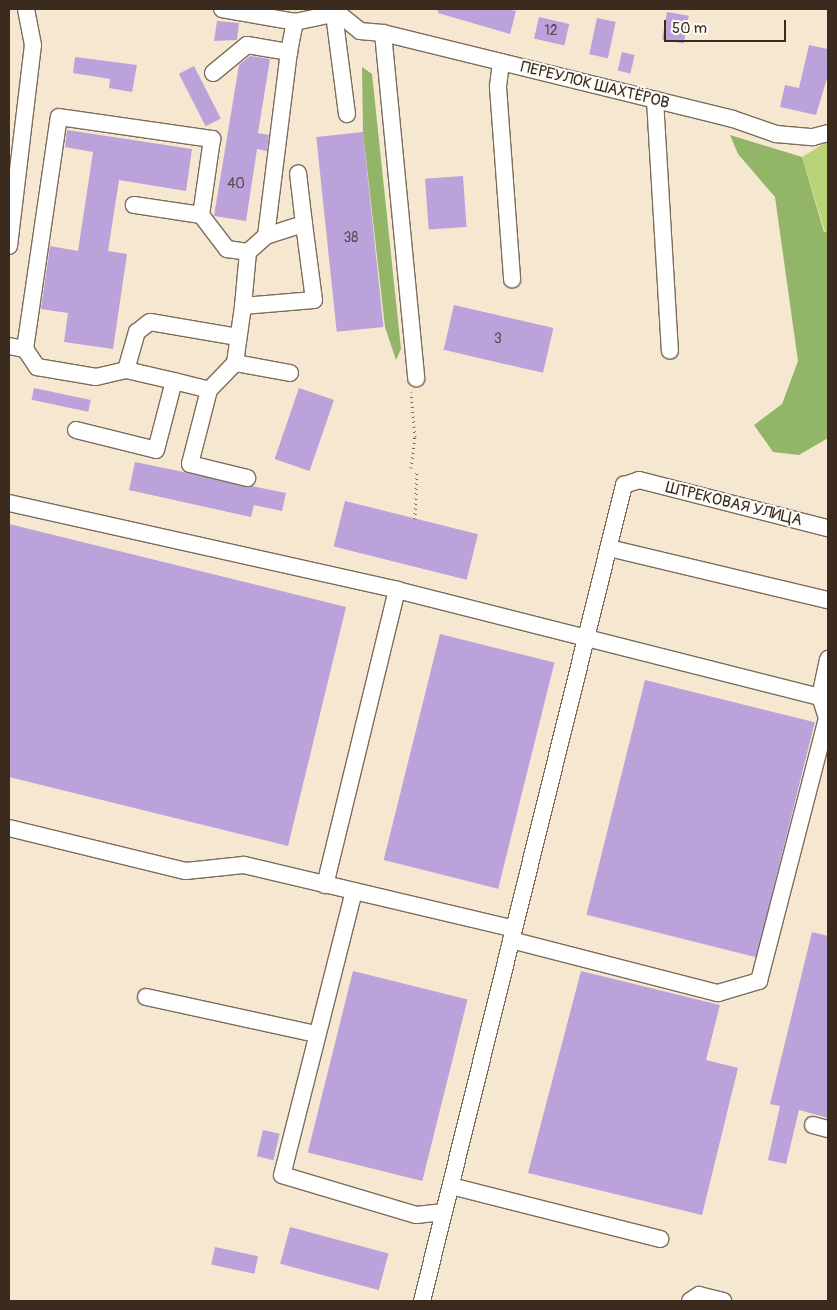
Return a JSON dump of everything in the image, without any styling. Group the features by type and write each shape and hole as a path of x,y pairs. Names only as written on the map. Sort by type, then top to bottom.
{"street":[{"path":"9,246 33,45 26,9"},
{"path":"222,9 295,22 334,11 347,114"},
{"name":"ПЕРЕУЛОК ШАХТЁРОВ","path":"334,11 360,31 383,33 655,100 776,134 813,137 828,133"},
{"path":"266,236 289,52 295,22"},
{"path":"383,33 413,383"},
{"path":"213,73 247,45 289,52"},
{"path":"501,62 498,87 512,279"},
{"path":"655,100 670,351"},
{"path":"201,215 212,139 59,117 26,349 37,367 96,377 126,370 209,390"},
{"path":"243,306 314,300 298,173"},
{"path":"134,205 201,215 227,249 248,252"},
{"path":"247,478 190,464 209,390 235,363 248,252 266,236 304,224"},
{"path":"126,370 137,332 150,322 238,337"},
{"path":"9,346 26,349"},
{"path":"235,363 290,373"},
{"path":"76,430 156,450 174,381"},
{"name":"ШТРЕКОВАЯ УЛИЦА","path":"609,548 624,485 639,480 828,528"},
{"path":"9,503 397,590 584,635 820,697"},
{"path":"422,1301 513,935 584,635 609,548 828,600"},
{"path":"325,885 397,590"},
{"path":"9,828 186,871 244,865 354,892 718,993 760,982 828,718 820,697 828,659"},
{"path":"354,892 316,1034 282,1175 416,1215 444,1212"},
{"path":"146,997 316,1034"},
{"path":"451,1186 660,1239"},
{"path":"690,1301 699,1295 723,1301"}],"path":[{"path":"411,468 415,438 413,383"},
{"path":"415,519 417,470"}],"green space":[{"path":"362,67 372,74 401,349 396,360 385,327 363,132"},
{"path":"730,135 802,157 824,232 828,232 828,438 799,455 773,452 754,425 782,404 798,361 775,197 738,154"},
{"path":"828,141 828,232 825,232 802,157"}],"building":[{"path":"438,9 507,9 516,11 510,34 438,13"},
{"path":"667,12 689,16 684,43 662,40"},
{"path":"539,17 569,24 564,45 534,38"},
{"path":"597,18 616,22 608,58 589,54"},
{"path":"217,21 239,23 237,40 214,41"},
{"path":"809,45 828,49 828,75 816,115 780,107 785,85 799,88"},
{"path":"622,52 635,55 630,73 618,71"},
{"path":"250,56 270,59 258,133 269,135 267,151 257,149 246,221 214,216 239,65"},
{"path":"75,57 137,65 132,92 109,88 110,79 73,73"},
{"path":"194,66 221,119 206,126 179,74"},
{"path":"67,130 192,149 186,191 119,180 108,251 127,254 113,349 64,342 68,313 41,309 50,246 78,251 93,152 65,147"},
{"path":"363,132 383,327 337,332 316,137"},
{"path":"463,176 467,227 429,230 425,179"},
{"path":"454,305 553,328 543,373 444,350"},
{"path":"34,388 91,400 88,412 32,400"},
{"path":"299,388 334,400 310,471 275,459"},
{"path":"135,462 286,493 282,511 254,505 251,517 129,490"},
{"path":"345,501 478,534 467,580 334,547"},
{"path":"9,524 346,607 288,846 9,777"},
{"path":"440,634 554,663 498,889 384,860"},
{"path":"645,680 815,722 756,957 586,915"},
{"path":"812,932 828,936 828,1118 799,1110 786,1164 768,1160 780,1106 770,1104"},
{"path":"353,971 467,1000 422,1181 308,1152"},
{"path":"581,971 720,1005 706,1060 738,1068 702,1215 528,1173"},
{"path":"263,1130 280,1134 273,1160 257,1156"},
{"path":"290,1227 389,1253 379,1290 280,1264"},
{"path":"215,1247 258,1256 254,1274 211,1265"}]}
